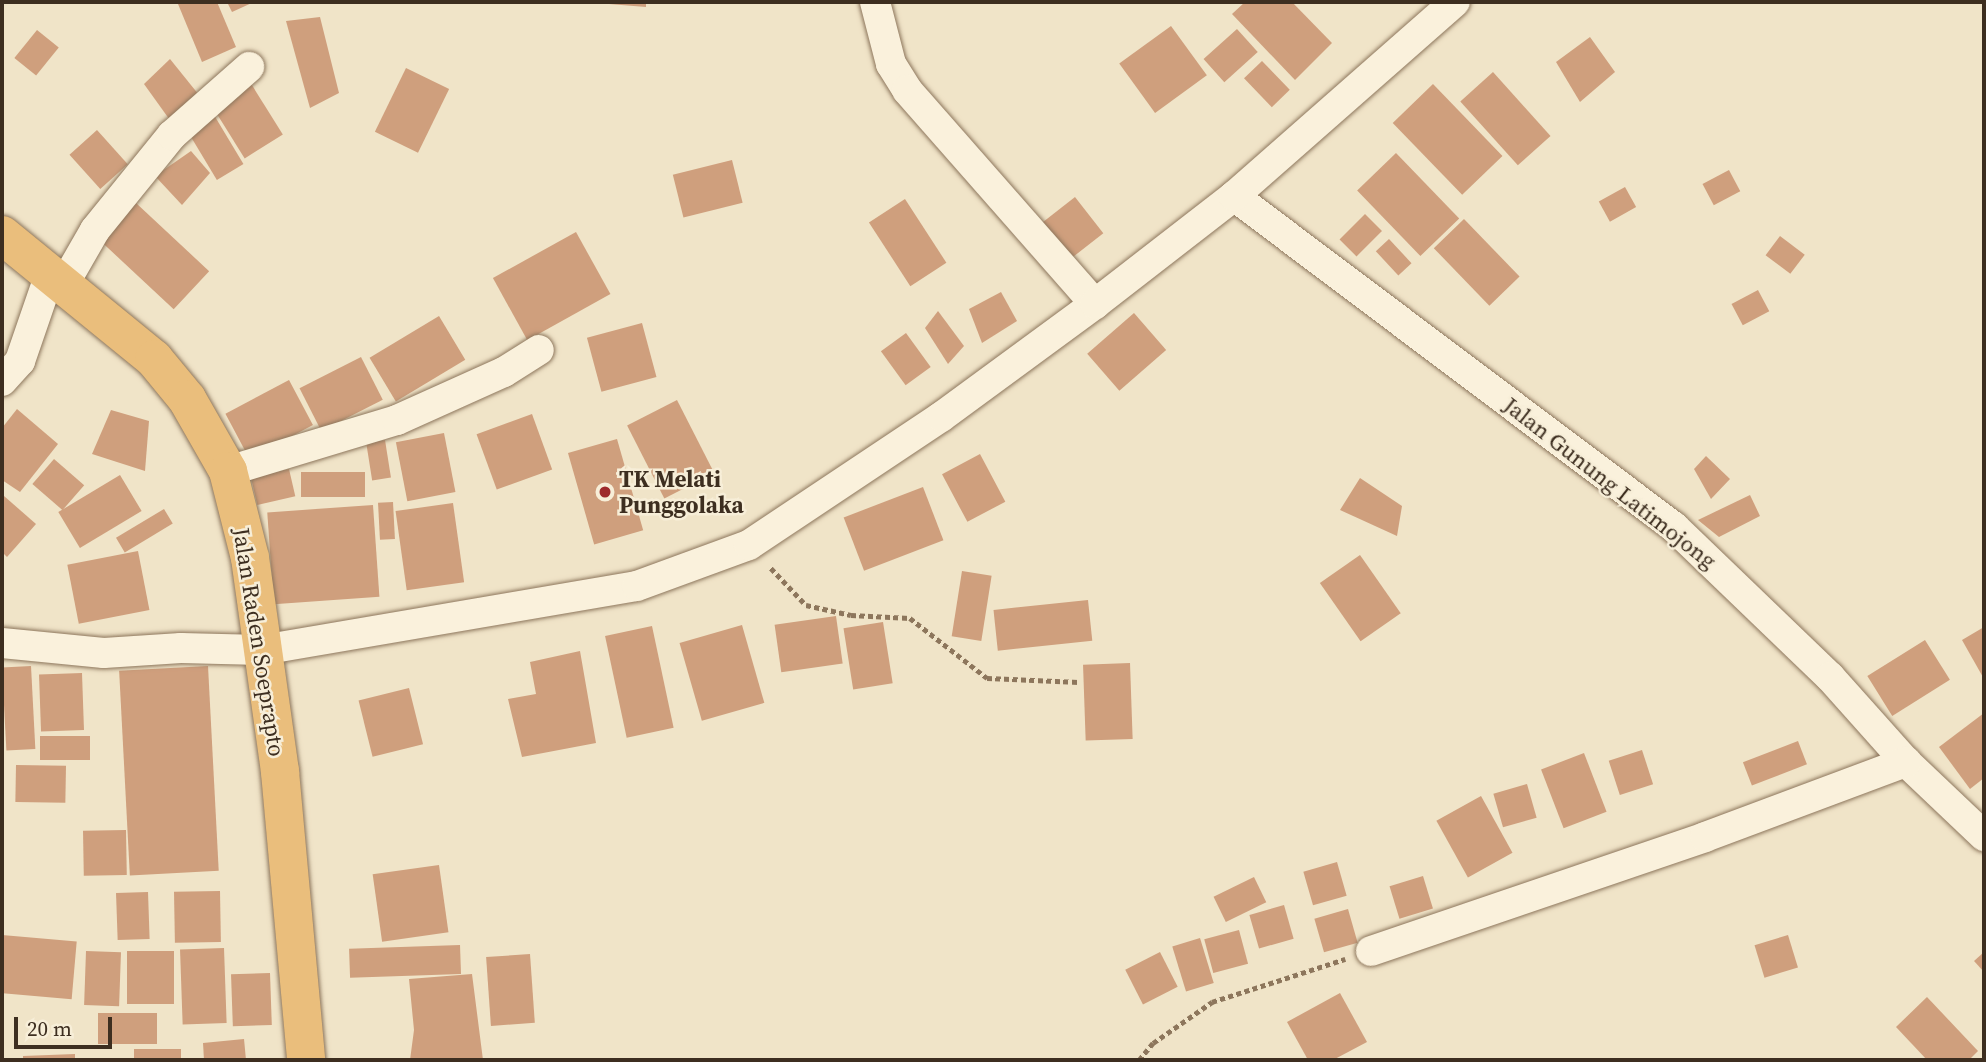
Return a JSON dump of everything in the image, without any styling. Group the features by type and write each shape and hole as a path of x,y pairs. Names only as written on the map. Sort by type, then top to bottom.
{"highway":[{"name":"Jalan Raden Soeprapto","path":"2,235 58,277 154,359 187,399 228,471 250,558 280,772 306,1060"}],"street":[{"path":"875,2 891,64 907,90 1095,304"},
{"path":"2,643 104,653 181,648 261,650 636,586 749,545 941,417 1095,304 1234,196 1455,2"},
{"path":"2,381 20,361 58,277 172,135 249,67"},
{"name":"Jalan Gunung Latimojong","path":"1234,196 1674,527 1830,677 1906,762 1984,836"},
{"path":"228,471 397,420 504,372 539,350"},
{"path":"1371,951 1705,837 1906,762"}],"path":[{"path":"749,545 806,605 851,615 910,618 954,648 987,678 1079,682"},
{"path":"1139,1060 1153,1043 1212,1002 1371,951"}],"building":[{"path":"217,2 236,47 202,62 178,4"},
{"path":"227,2 254,2 232,12"},
{"path":"646,2 646,7 609,4"},
{"path":"1245,2 1292,2 1332,43 1295,80 1232,14"},
{"path":"320,17 339,93 310,108 286,21"},
{"path":"1171,26 1207,75 1155,113 1119,64"},
{"path":"1237,29 1258,52 1224,82 1204,59"},
{"path":"37,30 59,48 36,76 14,58"},
{"path":"1590,37 1615,72 1580,102 1556,62"},
{"path":"170,59 199,95 172,123 144,84"},
{"path":"1262,61 1290,90 1272,107 1244,78"},
{"path":"406,68 449,89 418,153 375,132"},
{"path":"1493,72 1551,136 1518,165 1460,101"},
{"path":"250,82 283,135 245,158 212,106"},
{"path":"1433,84 1502,156 1462,195 1393,123"},
{"path":"211,110 243,164 217,180 184,126"},
{"path":"97,130 128,164 100,189 70,155"},
{"path":"191,151 210,173 182,205 155,176"},
{"path":"1396,153 1459,218 1420,256 1357,191"},
{"path":"732,160 743,203 683,217 673,175"},
{"path":"1729,170 1740,191 1714,205 1703,184"},
{"path":"1625,187 1636,207 1610,222 1599,202"},
{"path":"1075,197 1103,233 1068,261 1040,225"},
{"path":"905,199 946,263 910,286 869,222"},
{"path":"136,203 209,271 174,309 101,241"},
{"path":"1365,214 1382,231 1357,256 1340,239"},
{"path":"1464,219 1520,277 1489,306 1434,248"},
{"path":"576,232 610,294 527,340 493,278"},
{"path":"1780,236 1805,255 1790,274 1766,255"},
{"path":"1389,239 1412,263 1398,275 1376,251"},
{"path":"1758,290 1769,311 1743,325 1732,304"},
{"path":"1001,292 1017,321 982,343 969,309"},
{"path":"938,311 964,346 948,364 925,328"},
{"path":"1134,313 1166,350 1119,391 1087,354"},
{"path":"439,316 465,360 396,401 370,358"},
{"path":"642,323 656,377 601,392 587,338"},
{"path":"906,333 931,367 906,385 881,351"},
{"path":"361,357 383,400 321,431 300,388"},
{"path":"289,380 313,425 249,459 225,414"},
{"path":"677,400 714,473 664,498 627,425"},
{"path":"17,409 58,444 20,492 2,480 2,428"},
{"path":"111,410 149,421 145,471 92,454"},
{"path":"532,414 552,469 497,490 477,434"},
{"path":"444,433 455,492 407,501 396,442"},
{"name":"TK Melati Punggolaka","path":"617,439 643,530 594,544 568,453"},
{"path":"385,440 391,478 372,481 366,443"},
{"path":"980,454 1005,502 967,522 942,474"},
{"path":"1706,456 1730,479 1711,499 1694,469"},
{"path":"54,459 84,485 63,510 32,484"},
{"path":"289,469 295,496 257,505 251,478"},
{"path":"301,472 365,472 365,497 301,497"},
{"path":"120,475 142,511 80,548 58,512"},
{"path":"1360,478 1402,506 1397,536 1340,510"},
{"path":"923,487 943,540 864,571 844,517"},
{"path":"1750,495 1760,516 1719,537 1698,520"},
{"path":"4,496 36,524 7,557 2,552"},
{"path":"393,502 395,539 380,540 378,503"},
{"path":"453,503 464,582 407,590 396,511"},
{"path":"373,505 379,597 274,604 267,512"},
{"path":"164,509 173,524 125,552 116,538"},
{"path":"138,551 149,610 79,624 67,565"},
{"path":"1360,555 1401,613 1361,641 1320,583"},
{"path":"962,571 992,576 981,641 952,636"},
{"path":"1088,600 1092,641 998,651 994,610"},
{"path":"836,616 843,664 781,672 775,625"},
{"path":"883,622 893,683 853,689 843,628"},
{"path":"742,625 764,703 702,721 680,643"},
{"path":"652,626 674,728 627,738 605,636"},
{"path":"1984,627 1984,679 1962,640"},
{"path":"1925,640 1950,680 1892,716 1867,676"},
{"path":"580,651 596,743 522,757 508,699 536,694 530,662"},
{"path":"1130,663 1133,739 1086,741 1083,665"},
{"path":"31,666 35,749 6,750 2,668"},
{"path":"208,666 219,871 130,875 119,671"},
{"path":"82,673 84,730 41,731 39,675"},
{"path":"409,688 423,744 373,757 359,701"},
{"path":"1984,713 1984,778 1970,789 1939,747"},
{"path":"40,736 90,736 90,760 40,760"},
{"path":"1798,741 1807,764 1752,785 1743,762"},
{"path":"1642,750 1653,784 1620,795 1609,761"},
{"path":"1584,753 1607,812 1564,828 1541,769"},
{"path":"16,765 66,766 65,803 15,802"},
{"path":"1527,784 1537,818 1503,827 1493,794"},
{"path":"1481,796 1513,853 1468,878 1436,821"},
{"path":"126,830 127,875 84,876 83,831"},
{"path":"1337,862 1347,896 1313,905 1303,872"},
{"path":"439,865 448,932 382,942 373,874"},
{"path":"1423,876 1433,909 1399,919 1390,886"},
{"path":"1254,877 1266,902 1226,922 1214,897"},
{"path":"220,891 221,942 175,943 174,892"},
{"path":"148,892 150,939 118,940 116,893"},
{"path":"1284,905 1294,939 1259,949 1249,915"},
{"path":"1348,909 1358,943 1324,952 1314,919"},
{"path":"1239,930 1248,964 1213,973 1204,939"},
{"path":"2,935 77,942 72,999 2,993"},
{"path":"1788,935 1798,968 1764,978 1755,945"},
{"path":"1200,938 1214,983 1186,991 1172,946"},
{"path":"460,945 461,974 350,978 349,949"},
{"path":"224,948 227,1023 183,1024 180,950"},
{"path":"86,951 121,952 119,1006 84,1005"},
{"path":"127,951 174,951 174,1004 127,1004"},
{"path":"1160,952 1178,987 1143,1004 1125,970"},
{"path":"1984,952 1984,972 1974,961"},
{"path":"530,954 535,1023 491,1026 486,957"},
{"path":"270,973 272,1025 233,1026 231,974"},
{"path":"472,974 483,1060 410,1060 414,1030 409,979"},
{"path":"1340,993 1367,1042 1333,1060 1308,1060 1287,1022"},
{"path":"1927,997 1978,1051 1969,1060 1927,1060 1896,1027"},
{"path":"98,1013 157,1013 157,1044 98,1044"},
{"path":"244,1039 246,1060 204,1060 203,1043"},
{"path":"134,1049 181,1049 181,1060 134,1060"},
{"path":"75,1054 75,1060 23,1060 23,1056"}],"place":[{"name":"TK Melati Punggolaka","path":"605,492"}]}
